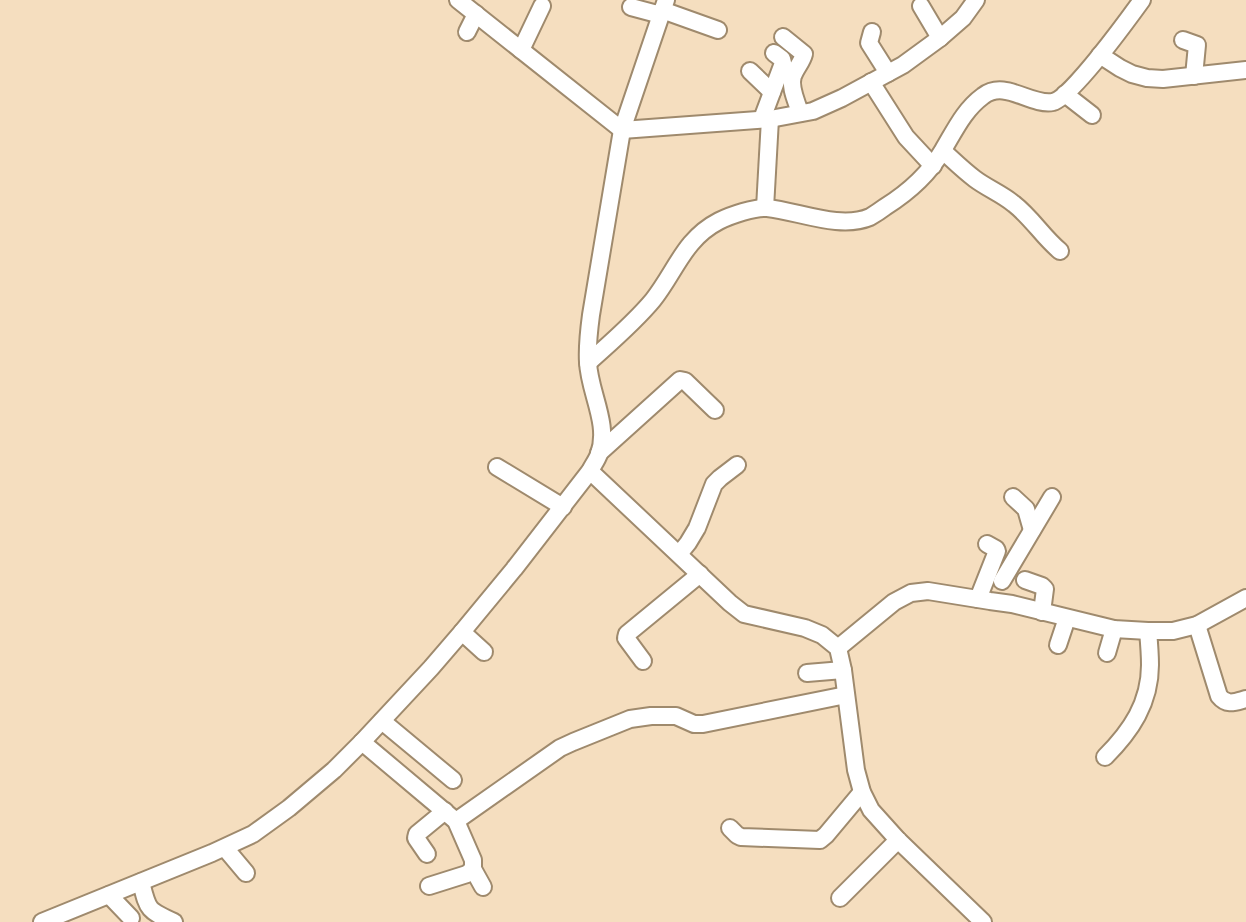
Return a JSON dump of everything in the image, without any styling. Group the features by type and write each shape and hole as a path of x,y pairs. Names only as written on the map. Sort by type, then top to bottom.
{"street":[{"path":"458,0 622,130 766,119 813,111 843,98 903,65 963,18 976,0"},
{"path":"588,363 654,298 683,252 698,236 719,221 765,208 828,219 852,221 870,217 916,184 933,166 970,106 986,94 999,90 1050,102 1056,101 1065,94 1100,55 1142,0"},
{"path":"521,50 542,6"},
{"path":"921,6 940,38"},
{"path":"631,7 663,8 718,30"},
{"path":"600,453 603,436 588,363 591,315 622,130 663,8"},
{"path":"467,32 476,14"},
{"path":"872,32 869,43 888,73"},
{"path":"783,37 804,54 791,83 800,113"},
{"path":"1183,40 1197,45 1194,76"},
{"path":"765,208 766,119 772,92 783,63 774,52"},
{"path":"1100,55 1132,74 1147,78 1163,79 1246,70"},
{"path":"750,71 772,92"},
{"path":"871,82 906,137 933,166"},
{"path":"1065,94 1092,115"},
{"path":"943,151 975,179 1014,204 1060,251"},
{"path":"42,922 225,848 253,834 290,808 362,742 462,632 563,507 590,471 600,453 680,380 685,381 715,410"},
{"path":"679,554 697,528 714,484 736,465"},
{"path":"497,467 563,507"},
{"path":"590,471 744,614 805,628 822,635 838,648 856,770 862,792 871,810 898,840 983,922"},
{"path":"1013,497 1026,509 1032,530"},
{"path":"991,594 1052,497"},
{"path":"987,544 997,551 991,594"},
{"path":"643,661 626,638 627,634 700,574"},
{"path":"1025,580 1045,588 1042,612"},
{"path":"838,648 894,602 911,593 928,591 991,594 1042,612 1114,629 1148,631 1173,631 1197,625 1246,598"},
{"path":"1058,645 1068,618"},
{"path":"1197,625 1219,696 1223,701 1229,703 1246,699"},
{"path":"1107,653 1114,629"},
{"path":"1105,757 1134,723 1149,685 1148,631"},
{"path":"462,632 484,652"},
{"path":"807,673 843,670"},
{"path":"427,854 416,838 417,834 451,816 560,748 630,719 666,715 676,716 694,724 704,724 846,695"},
{"path":"382,721 453,780"},
{"path":"362,742 451,816 473,860 473,868 483,887"},
{"path":"730,828 741,837 819,840 826,835 862,792"},
{"path":"840,898 898,840"},
{"path":"225,848 246,873"},
{"path":"926,867 922,874 926,885"},
{"path":"429,886 467,874 473,868"},
{"path":"141,882 149,909 174,922"},
{"path":"109,895 130,918"}]}
